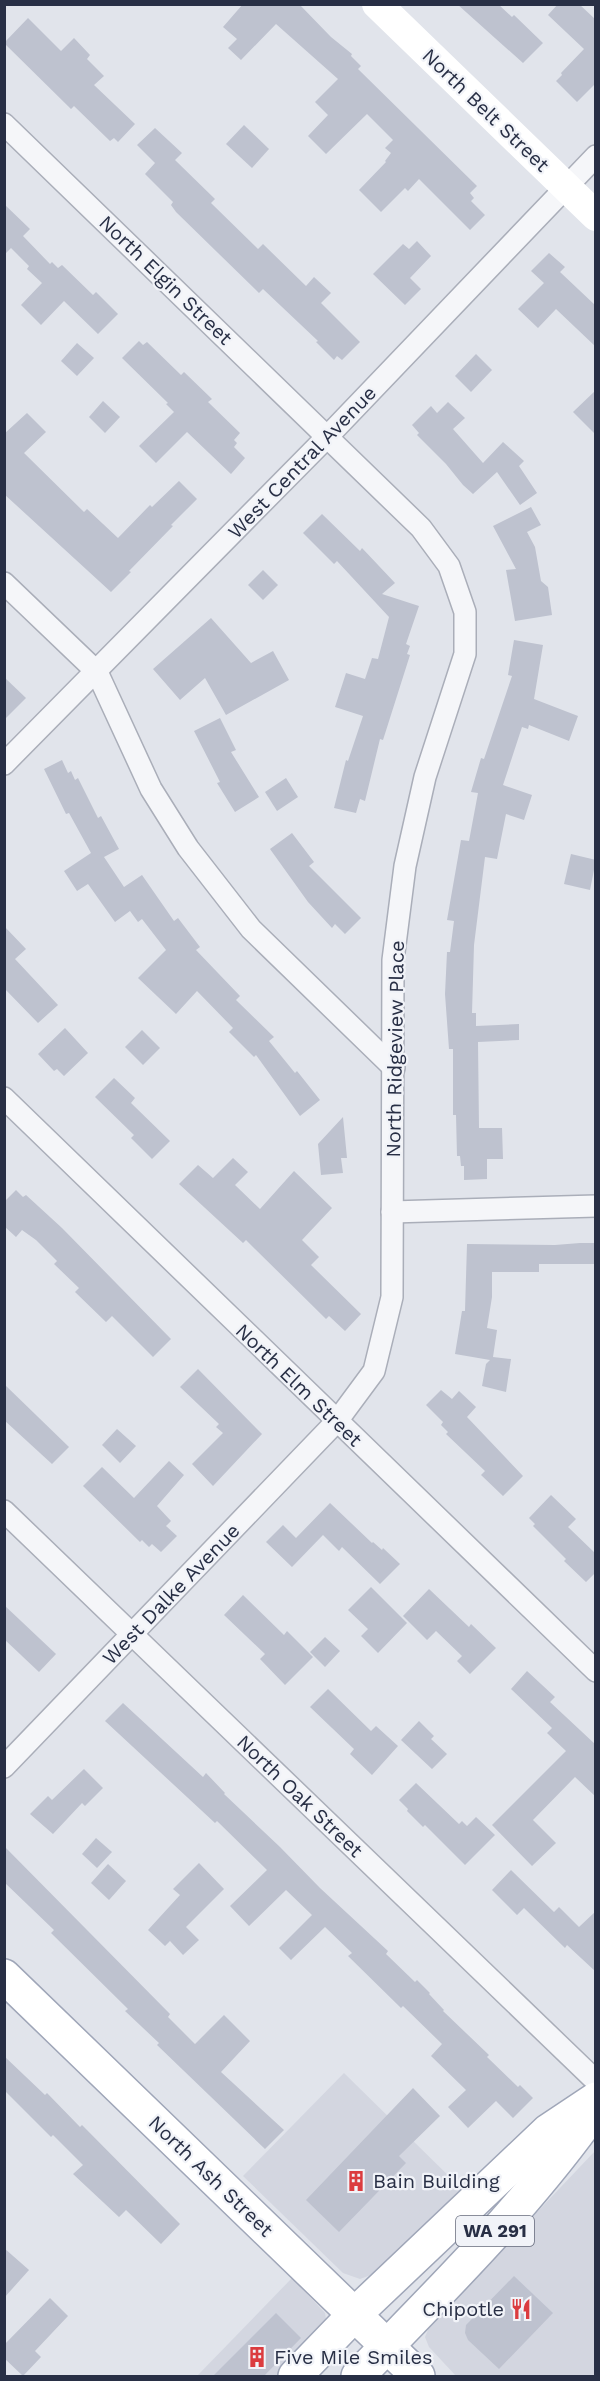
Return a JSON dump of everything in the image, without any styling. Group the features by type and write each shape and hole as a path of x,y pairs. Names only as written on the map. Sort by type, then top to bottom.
{"main road":[{"name":"North Ash Street","path":"4,1976 417,2376"},
{"name":"WA 291","path":"295,2376 354,2315 548,2131 596,2099"},
{"name":"WA 291","path":"358,2376 462,2268 567,2148 596,2108"}],"street":[{"name":"North Belt Street","path":"377,4 596,216"},
{"name":"North Elgin Street","path":"4,124 327,436"},
{"name":"West Central Avenue","path":"4,764 327,436 596,156"},
{"name":"North Ridgeview Place","path":"327,436 421,528 449,566 465,612 465,654 425,777 405,866 393,960 392,1297 374,1371 337,1421"},
{"path":"4,583 97,672 151,789 188,848 251,929 394,1068"},
{"name":"North Elm Street","path":"4,1098 596,1671"},
{"path":"392,1212 596,1206"},
{"name":"West Dalke Avenue","path":"4,1767 337,1421"},
{"name":"North Oak Street","path":"4,1511 596,2081"}],"shaded area":[{"path":"344,2073 462,2189 379,2272 360,2279 343,2273 243,2176"},
{"path":"595,2151 595,2376 456,2376 429,2347 425,2337 430,2325"},
{"path":"292,2278 325,2313 324,2327 319,2333 277,2376 197,2376"}],"building":[{"path":"243,4 299,4 331,37 352,54 351,56 361,66 358,69 477,186 470,193 474,198 471,201 485,215 470,230 419,179 408,191 405,188 381,212 359,190 386,162 391,153 385,148 393,140 367,114 326,154 308,136 328,115 315,102 338,79 276,24 241,60 228,48 237,39 223,27"},
{"path":"457,4 498,4 512,17 514,15 543,43 523,63"},
{"path":"558,4 579,4 596,20 596,83 577,102 556,81 584,49 548,15"},
{"path":"28,18 61,51 74,38 90,55 87,59 104,76 94,85 135,124 118,142 114,138 110,141 74,106 71,109 4,43"},
{"path":"244,125 269,149 252,168 226,144"},
{"path":"155,128 182,153 175,160 215,199 211,203 258,249 263,244 306,286 314,277 331,293 321,303 360,342 342,360 337,356 334,360 316,342 318,341 263,289 259,293 176,212 171,205 173,202 145,174 155,163 137,145"},
{"path":"4,204 30,229 23,236 50,264 52,262 58,268 62,265 93,295 96,292 118,314 98,334 64,301 41,325 21,305 42,283 27,269 29,266 11,248 4,255"},
{"path":"417,241 431,256 410,278 421,289 405,305 373,274 403,244 409,249"},
{"path":"549,253 565,267 560,272 596,306 596,347 556,309 538,328 518,309 544,283 531,271"},
{"path":"139,341 143,345 147,342 181,375 184,372 212,399 208,402 240,433 234,440 237,443 234,447 245,458 231,474 187,432 156,463 139,446 174,412 166,404 168,403 122,358"},
{"path":"77,343 94,358 77,376 61,361"},
{"path":"476,354 492,370 471,392 455,376"},
{"path":"596,390 596,435 573,412"},
{"path":"103,401 120,417 105,433 89,417"},
{"path":"448,402 465,418 453,429 483,463 503,442 524,461 519,466 537,493 520,505 497,472 473,494 463,485 417,435 419,433 412,425 431,406 437,413"},
{"path":"27,413 46,432 24,453 84,512 87,509 118,538 150,505 152,507 179,481 197,499 111,592 4,494 4,434"},
{"path":"531,507 541,525 527,532 535,547 541,581 548,587 552,615 515,621 506,570 516,569 493,526"},
{"path":"322,514 360,551 362,548 395,583 382,594 419,606 406,644 410,646 407,654 410,655 383,740 380,739 365,801 360,799 356,813 334,808 346,760 348,761 363,716 335,707 346,673 365,679 372,658 378,659 389,617 337,561 334,564 303,533"},
{"path":"263,570 278,585 263,600 248,585"},
{"path":"211,618 251,663 273,651 289,680 226,715 205,678 180,700 153,669"},
{"path":"514,640 543,645 534,699 578,716 569,741 529,725 528,729 522,727 503,785 532,795 524,820 506,814 497,859 485,857 474,945 472,1013 476,1013 476,1026 519,1024 519,1040 478,1042 479,1128 502,1128 503,1159 487,1159 487,1179 464,1180 464,1166 461,1166 460,1156 457,1156 456,1115 453,1115 453,1049 449,1049 445,994 447,952 450,952 454,921 447,920 461,840 469,841 478,793 471,792 481,758 484,759 512,676 508,675"},
{"path":"4,677 26,698 4,720"},
{"path":"220,718 236,750 231,752 259,797 235,812 217,783 220,782 194,731"},
{"path":"62,760 68,773 71,771 75,780 78,778 98,818 101,816 119,849 104,857 124,887 142,875 174,921 178,918 200,947 196,950 240,996 236,1000 274,1037 269,1041 320,1100 300,1116 256,1055 254,1057 229,1032 233,1028 197,991 176,1014 138,978 166,950 142,919 138,922 130,911 115,922 88,884 77,891 64,871 91,853 69,813 66,814 44,769"},
{"path":"286,778 298,797 277,811 265,792"},
{"path":"292,833 314,862 309,866 361,918 345,934 335,924 332,928 308,902 270,849"},
{"path":"571,854 596,860 590,890 564,884"},
{"path":"4,926 26,949 15,959 58,1005 38,1023 4,988"},
{"path":"65,1028 88,1053 64,1076 57,1069 54,1071 38,1054"},
{"path":"142,1030 160,1048 143,1065 125,1047"},
{"path":"114,1078 135,1098 131,1103 170,1141 152,1159 131,1138 134,1135 95,1097"},
{"path":"343,1117 347,1158 341,1158 343,1173 321,1175 318,1144"},
{"path":"233,1158 248,1172 235,1185 260,1209 294,1171 332,1208 302,1240 319,1257 311,1265 361,1314 345,1331 329,1316 326,1319 246,1240 243,1243 179,1184 198,1165 213,1178"},
{"path":"16,1190 23,1197 26,1195 62,1228 171,1339 153,1357 112,1316 106,1322 75,1292 79,1288 54,1264 57,1261 36,1240 22,1230 16,1237 4,1226 4,1202"},
{"path":"596,1243 596,1264 539,1264 539,1272 492,1272 492,1297 487,1328 497,1330 493,1357 511,1359 506,1392 482,1386 486,1364 490,1360 455,1354 462,1311 465,1311 467,1244"},
{"path":"198,1369 262,1434 213,1486 192,1464 223,1433 216,1427 219,1424 180,1387"},
{"path":"4,1384 69,1447 52,1464 4,1420"},
{"path":"441,1390 452,1399 459,1391 476,1407 467,1417 523,1476 503,1496 481,1475 485,1471 446,1434 448,1432 441,1425 443,1422 426,1405"},
{"path":"117,1429 136,1446 120,1463 102,1445"},
{"path":"169,1461 184,1475 157,1506 171,1521 166,1526 177,1536 161,1552 152,1544 149,1547 142,1540 140,1542 83,1486 102,1467 134,1498"},
{"path":"551,1495 576,1519 568,1527 596,1554 596,1572 586,1582 564,1561 566,1559 533,1526 535,1524 529,1518"},
{"path":"330,1503 372,1543 382,1550 383,1548 400,1564 380,1584 342,1547 339,1551 323,1535 292,1567 266,1542 283,1525 296,1538"},
{"path":"371,1587 407,1623 378,1653 361,1636 368,1629 348,1610"},
{"path":"429,1589 469,1627 471,1624 496,1648 470,1674 457,1661 462,1656 436,1631 427,1640 403,1616"},
{"path":"243,1595 284,1635 287,1631 313,1657 285,1685 260,1659 265,1654 224,1615"},
{"path":"4,1605 56,1654 39,1672 4,1639"},
{"path":"325,1637 340,1651 325,1667 310,1652"},
{"path":"527,1671 555,1697 550,1702 596,1745 596,1797 575,1777 533,1820 556,1843 532,1866 492,1825 566,1751 547,1733 552,1728 511,1689"},
{"path":"328,1689 371,1731 376,1726 398,1746 372,1775 350,1754 354,1749 310,1707"},
{"path":"123,1703 203,1777 206,1773 224,1794 320,1888 388,1951 386,1954 430,1993 443,2011 489,2055 487,2057 533,2098 513,2118 496,2101 468,2128 448,2107 466,2090 431,2056 442,2044 348,1956 352,1953 325,1927 291,1960 279,1948 312,1915 286,1890 249,1926 230,1906 267,1870 217,1821 215,1823 105,1721"},
{"path":"419,1721 434,1736 431,1739 447,1754 432,1769 401,1740"},
{"path":"84,1769 103,1788 85,1806 82,1803 53,1834 30,1814 48,1796 52,1800"},
{"path":"416,1783 459,1824 462,1821 467,1826 476,1817 495,1835 465,1865 425,1825 423,1827 399,1800"},
{"path":"96,1838 112,1852 97,1868 82,1854"},
{"path":"4,1846 170,2014 168,2017 195,2044 224,2015 250,2041 221,2072 284,2130 265,2149 157,2045 159,2043 125,2011 128,2009 51,1933 54,1930 4,1882"},
{"path":"199,1863 224,1889 186,1927 199,1940 183,1955 170,1941 165,1946 148,1930 180,1895 173,1889"},
{"path":"108,1864 126,1881 109,1900 91,1883"},
{"path":"511,1870 554,1912 559,1907 579,1927 596,1911 596,1972 567,1945 565,1948 524,1908 517,1915 492,1890"},
{"path":"4,2056 45,2095 47,2093 80,2127 82,2125 180,2224 161,2244 126,2210 119,2217 73,2174 83,2165 4,2090"},
{"name":"Bain Building","path":"413,2088 440,2116 399,2156 406,2163 339,2232 306,2200"},
{"path":"4,2248 29,2270 4,2298"},
{"path":"514,2276 553,2313 499,2369 468,2340 465,2333 466,2325"},
{"path":"50,2298 68,2316 35,2351 41,2357 23,2376 4,2358 4,2345"},
{"name":"Five Mile Smiles","path":"276,2313 301,2338 264,2376 213,2376"}],"place":[{"name":"Bain Building","path":"356,2181"},
{"name":"Chipotle","path":"521,2309"},
{"name":"Five Mile Smiles","path":"257,2357"}]}
